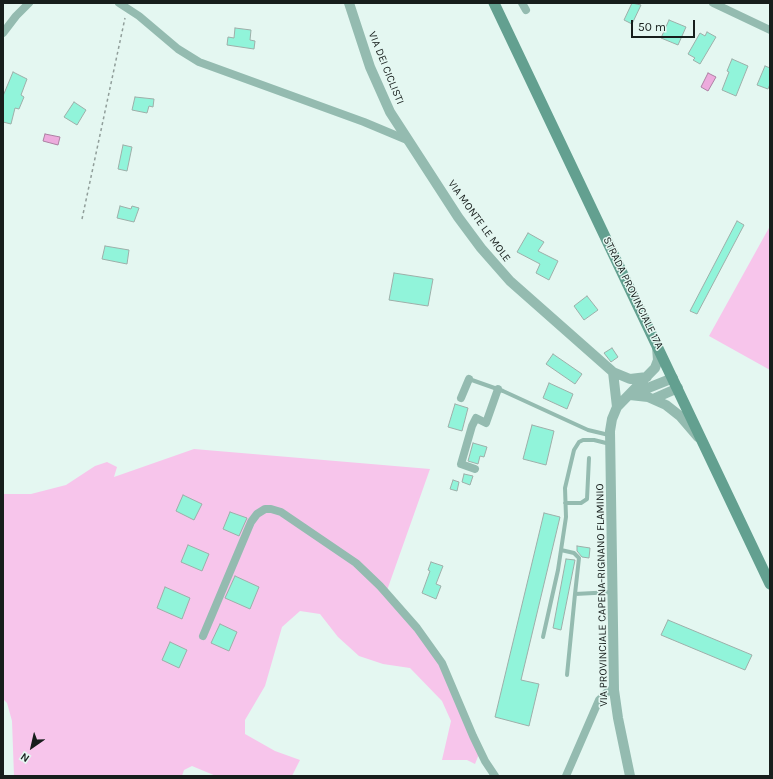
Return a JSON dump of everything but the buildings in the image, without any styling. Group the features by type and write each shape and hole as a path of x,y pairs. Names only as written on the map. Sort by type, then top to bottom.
{"main road":[{"name":"STRADA PROVINCIALE 17A","path":"494,3 657,343 703,444 770,584"}],"street":[{"path":"3,34 16,16 29,3"},
{"path":"119,3 128,8 178,49 199,62 364,122 407,140"},
{"name":"VIA DEI CICLISTI","path":"349,3 374,79 390,112 407,140"},
{"path":"714,3 770,30"},
{"name":"VIA MONTE LE MOLE","path":"407,140 458,217 500,271 613,372"},
{"path":"616,407 630,396 655,368 658,360 657,343"},
{"path":"613,372 630,379 647,377"},
{"path":"613,372 616,407"},
{"path":"630,396 673,378"},
{"path":"461,398 469,379"},
{"path":"653,399 678,388"},
{"path":"475,469 461,464 472,426 476,418 486,423 498,389"},
{"path":"630,396 639,395 653,399 676,413 703,444"},
{"name":"VIA PROVINCIALE CAPENA-RIGNANO FLAMINIO","path":"616,407 610,425 614,688 618,718 630,776"},
{"path":"202,636 251,522 257,514 265,509 281,512 356,564 380,586 417,628 442,663 473,736 485,761 496,776"},
{"path":"566,776 599,700 614,688"}],"lane":[{"path":"469,379 498,389 610,440"},
{"path":"543,637 561,550 566,517 566,483 574,450 578,442 587,439 610,440"},
{"path":"565,503 580,503 587,499 589,458"},
{"path":"561,550 574,553 578,556 567,675"},
{"path":"575,594 613,592"}],"path":[{"path":"82,219 128,8"}],"shaded area":[{"path":"708,73 716,77 708,91 701,87"},
{"path":"45,134 60,137 58,145 43,141"},
{"path":"770,226 770,370 709,336"},
{"path":"194,449 430,469 385,596 419,633 439,662 479,754 475,764 467,760 442,760 451,721 442,701 410,668 383,664 359,656 338,637 320,614 300,611 282,627 265,686 245,720 245,734 275,751 300,760 292,776 216,776 192,766 184,770 182,776 14,776 12,721 7,703 3,699 3,494 31,494 66,485 95,466 107,462 117,467 114,477"}]}
